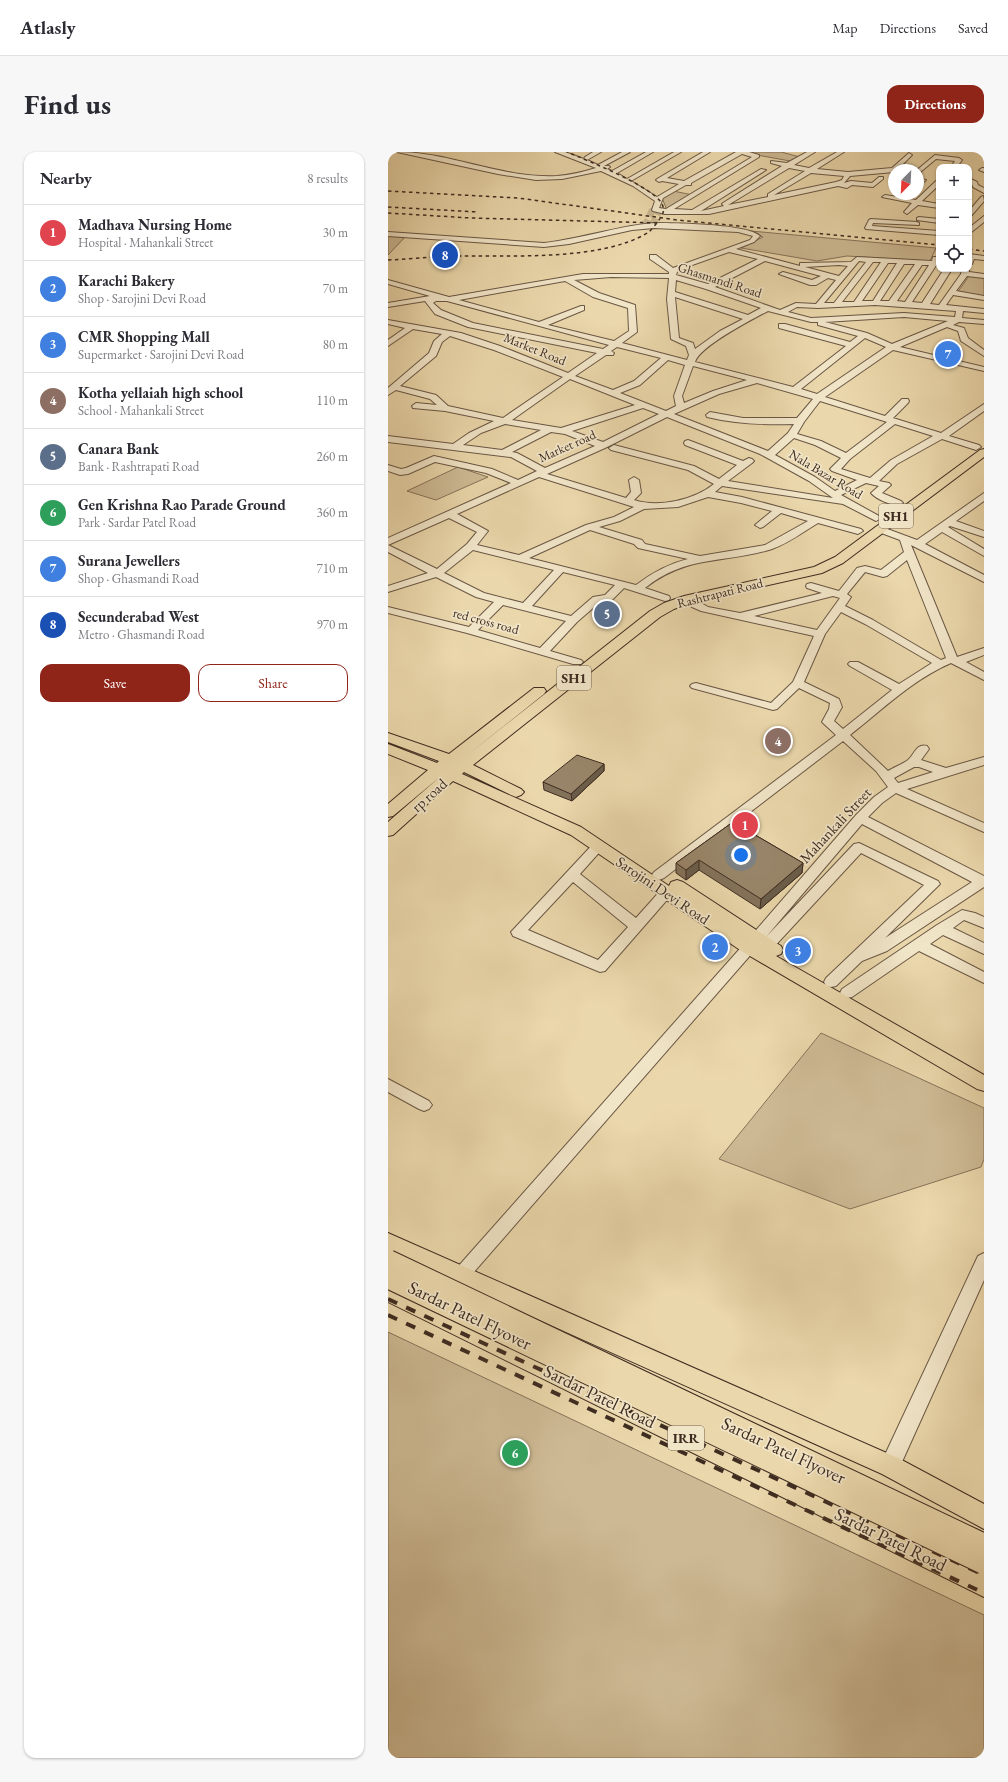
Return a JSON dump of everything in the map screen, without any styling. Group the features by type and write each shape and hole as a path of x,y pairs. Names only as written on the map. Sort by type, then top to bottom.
{"main road":[{"name":"Rashtrapati Road","path":"451,767 481,736 649,606 665,598 693,589 801,570 818,570 839,560 898,503 981,447"},
{"name":"Rashtrapati Road","path":"451,767 655,614 689,599 801,570 830,554 858,531 878,523 981,447"},
{"path":"388,749 410,750 422,747 437,748 460,744 481,736"},
{"path":"388,737 410,750 451,767"},
{"path":"410,750 422,770 420,778 411,791"},
{"name":"Sarojini Devi Road","path":"451,767 486,791 576,831 666,892 757,944 984,1084"},
{"name":"Sarojini Devi Road","path":"451,767 585,826 659,875 757,944 831,982 847,993 984,1071"},
{"name":"rp road","path":"388,812 411,791 451,767"},
{"name":"rp road","path":"388,831 425,798 451,767"},
{"path":"425,798 438,790 451,787 460,786 486,791"},
{"path":"388,1242 890,1466 984,1517"},
{"path":"390,1287 422,1258"},
{"name":"Sardar Patel Flyover","path":"388,1262 984,1546"},
{"name":"Sardar Patel Flyover","path":"390,1287 984,1562"},
{"name":"Sardar Patel Road","path":"390,1287 984,1585"}],"street":[{"path":"400,152 420,153 501,172 554,178 603,167 627,152"},
{"path":"558,152 571,153 590,159 645,188"},
{"path":"614,173 651,152 672,155"},
{"path":"630,179 678,152"},
{"path":"645,188 707,152"},
{"path":"755,163 757,156 741,152 674,189 660,199 655,210 665,212 706,213 718,209 838,184 844,181 847,174 845,165"},
{"path":"802,152 813,154"},
{"path":"761,201 841,152"},
{"path":"571,153 603,167"},
{"path":"590,159 601,153"},
{"path":"718,209 787,166 813,154"},
{"path":"898,164 909,155"},
{"path":"924,168 936,157 959,160 960,162 958,164"},
{"path":"692,161 737,168"},
{"path":"773,162 812,171 881,178 874,185 851,183 847,186 838,184"},
{"path":"665,212 737,168 755,163 767,168 692,212"},
{"path":"847,174 888,170"},
{"path":"972,182 983,172"},
{"path":"614,173 630,179 660,199"},
{"path":"662,179 742,194"},
{"path":"924,183 936,183"},
{"path":"972,184 984,191"},
{"path":"907,212 918,202 928,196 931,189 936,185"},
{"path":"924,186 936,190"},
{"path":"674,189 696,193"},
{"path":"924,195 928,196"},
{"path":"911,200 936,205"},
{"path":"972,212 979,202"},
{"path":"888,212 889,223"},
{"path":"917,225 922,212 936,213"},
{"path":"972,216 983,220 972,229"},
{"path":"936,222 917,225 868,228 871,222 889,223 917,225 936,232"},
{"path":"388,234 544,245 561,244 645,226 671,226 745,231 757,236 752,241 727,248 672,273"},
{"path":"727,248 842,279"},
{"path":"972,256 984,258"},
{"path":"653,257 672,273"},
{"path":"709,287 764,259"},
{"path":"818,306 842,279 857,259 919,263 936,261"},
{"path":"836,305 872,260"},
{"path":"856,304 886,261"},
{"path":"797,266 838,262 852,264"},
{"path":"875,303 901,262"},
{"path":"907,304 936,262"},
{"path":"972,262 984,264"},
{"path":"892,303 919,263"},
{"path":"972,270 984,269"},
{"path":"925,306 946,272"},
{"path":"941,307 966,272"},
{"path":"972,272 984,276"},
{"path":"672,273 671,292 675,338 690,345 691,359 678,396 681,408"},
{"name":"Ghasmandi Road","path":"449,299 565,278 611,274 672,273 781,313 811,320 885,315 984,322"},
{"path":"783,274 814,283 827,275"},
{"path":"388,468 400,472 408,471 434,459 470,435 488,426 504,421 633,332 632,307 596,295 565,278"},
{"path":"388,282 449,299 481,318 521,333 659,363"},
{"path":"671,292 749,318"},
{"path":"952,293 984,298"},
{"path":"388,305 433,298 449,299"},
{"path":"433,298 433,300 428,302 438,312 538,324 667,357 691,359 737,375 819,397 981,447"},
{"path":"947,300 983,309"},
{"path":"792,316 806,302"},
{"path":"781,313 796,304 806,302 818,306 892,303 960,309 983,309"},
{"path":"521,333 538,324 580,308"},
{"path":"691,359 723,333 767,308"},
{"path":"388,439 514,455 540,472 642,506 678,504 708,494 743,464 765,454 792,435 800,421 819,397 892,347 958,320 960,309"},
{"path":"458,335 481,318"},
{"path":"811,320 864,335 892,347 984,369"},
{"name":"Market Road","path":"388,322 458,335 497,348 668,414"},
{"path":"947,325 961,330 964,339 984,354"},
{"path":"388,344 412,326"},
{"path":"782,326 852,344"},
{"path":"391,389 433,354 438,341 449,333"},
{"path":"795,390 864,335"},
{"path":"964,339 980,339"},
{"path":"614,393 637,383 667,357"},
{"path":"734,386 737,375"},
{"name":"Market road","path":"388,542 681,408 734,386 759,380"},
{"path":"391,389 433,397 445,408"},
{"path":"898,503 876,493 886,485 836,469 847,457 891,420 904,401"},
{"path":"562,431 590,421 615,416 643,405"},
{"path":"416,406 445,408 504,421 572,433 602,445"},
{"path":"834,495 869,480 894,462 934,439 943,436 984,407"},
{"name":"Nala Bazar Road","path":"668,414 765,454 812,479 834,495 904,539 918,544 984,579"},
{"path":"710,415 728,420 761,422 800,421"},
{"path":"615,416 636,429"},
{"path":"504,453 550,429"},
{"path":"792,435 818,443 847,457"},
{"path":"688,443 743,464"},
{"path":"614,448 691,468 720,483 845,502"},
{"path":"434,459 489,471 518,483"},
{"path":"628,501 636,493 634,480"},
{"path":"708,494 742,500 858,531"},
{"path":"918,544 984,496"},
{"path":"520,558 589,528 617,519 642,506"},
{"path":"760,525 779,510"},
{"path":"388,589 437,573 448,566 471,546 483,531 449,514"},
{"path":"637,589 647,580 697,558 770,546 816,520"},
{"path":"945,525 982,531"},
{"path":"945,525 984,553"},
{"path":"589,528 638,542 642,546 697,558"},
{"path":"904,539 954,660 984,677"},
{"path":"471,546 622,584 665,598"},
{"path":"388,548 480,595 526,606 573,620"},
{"path":"739,617 837,594 860,570 865,569 883,574 909,553"},
{"path":"526,606 561,568"},
{"path":"543,652 573,620 597,599 608,598 622,584"},
{"path":"696,686 773,708 798,683 820,634 846,598 811,586"},
{"path":"689,599 696,605 705,609 820,634"},
{"path":"471,631 502,600"},
{"path":"839,607 869,622 939,663"},
{"name":"red cross road","path":"388,610 471,631 577,662"},
{"path":"659,875 842,736 899,689 939,663 984,651"},
{"path":"854,664 899,689"},
{"path":"798,683 835,701 836,706 828,722 842,736 869,758 895,788 984,828"},
{"path":"887,777 913,762 924,749"},
{"name":"Mahankali Street","path":"757,944 860,818 878,800 895,788 984,761"},
{"path":"913,762 918,762 944,772"},
{"path":"860,818 984,882"},
{"path":"599,846 518,932 600,967 666,892"},
{"path":"461,1275 757,944 859,848 933,884 831,982"},
{"path":"572,874 636,926"},
{"path":"852,962 882,947 984,882"},
{"path":"847,993 962,915 970,916 984,923"},
{"path":"942,928 984,949"},
{"path":"918,944 984,978"},
{"path":"388,1085 424,1105"},
{"path":"890,1466 984,1262"}],"shaded area":[{"path":"781,152 800,157 790,161 746,153"},
{"path":"673,191 693,195 667,210 662,198"},
{"path":"751,231 936,248 930,261 847,256 817,261 741,248 763,237"},
{"path":"388,235 406,236 388,255"},
{"path":"969,276 984,277 984,297 957,293"},
{"path":"458,467 488,477 436,500 407,491"},
{"path":"821,1033 984,1108 984,1159 981,1167 850,1209 719,1159"},
{"path":"388,1332 984,1615 984,1758 388,1758"}],"building":[{"path":"577,755 604,764 571,794 543,782"},
{"path":"733,822 803,863 761,899 699,860 686,870 676,863"}],"tunnel":[{"path":"645,226 652,211 659,211 652,226"}],"railway":[{"path":"567,152 603,167 633,182 656,197 662,204 663,208 660,218"},
{"path":"388,191 518,198 660,218"},
{"path":"388,207 478,212"},
{"path":"388,213 471,218 656,223"},
{"path":"656,223 660,218"},
{"path":"660,218 936,245"},
{"path":"388,260 452,256 526,256 580,253 629,242 649,232 656,223"},
{"path":"972,249 984,251"},
{"path":"388,1299 984,1575"},
{"path":"388,1315 984,1593"}],"place":[{"name":"Secunderabad West","path":"445,255"},
{"name":"Surana Jewellers","path":"948,354"},
{"name":"Canara Bank","path":"607,614"},
{"name":"Kotha yellaiah high school","path":"778,741"},
{"name":"Madhava Nursing Home","path":"745,825"},
{"name":"Karachi Bakery","path":"715,947"},
{"name":"CMR Shopping Mall","path":"798,951"},
{"name":"Gen Krishna Rao Parade Ground","path":"515,1453"}]}
